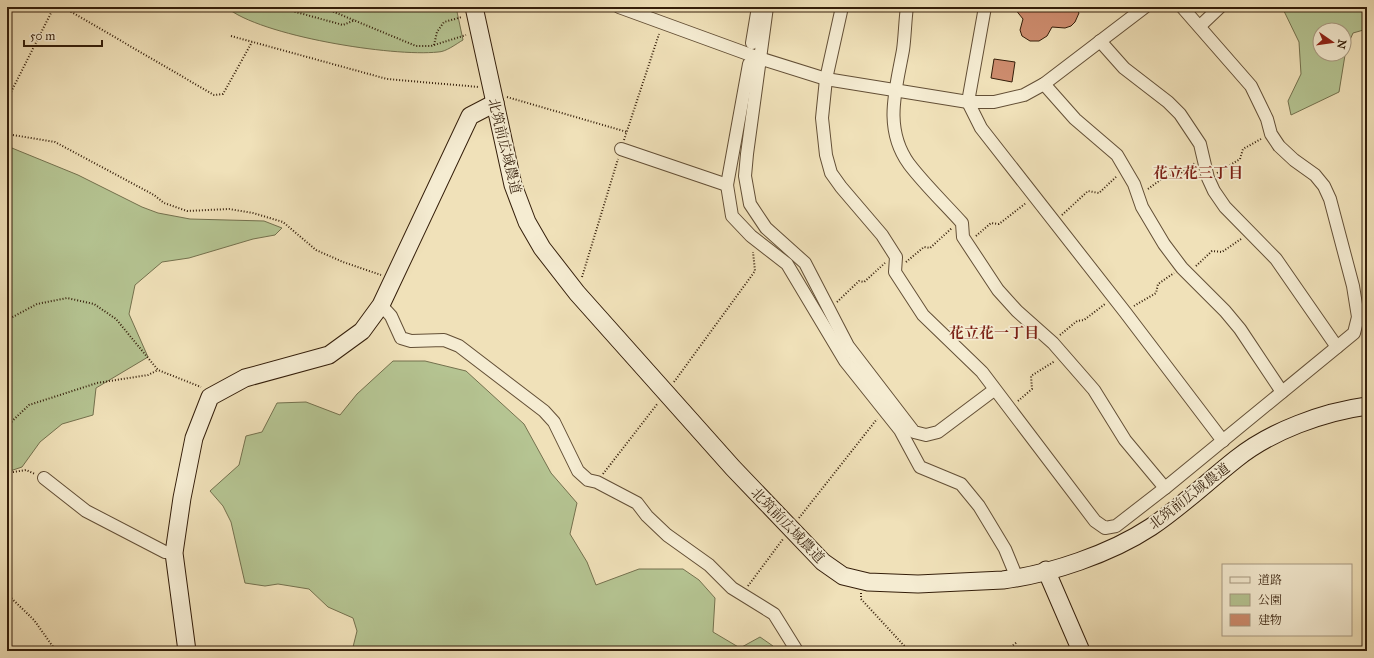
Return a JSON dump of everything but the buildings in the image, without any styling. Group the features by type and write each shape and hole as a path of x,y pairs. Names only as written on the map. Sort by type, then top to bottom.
{"street":[{"path":"619,7 760,58 826,79 968,102 994,102 1024,95 1044,84 1145,7"},
{"path":"752,43 758,7"},
{"path":"767,7 745,176 750,204 766,228 805,263 848,346 914,432 926,435 938,432 994,390"},
{"path":"842,7 826,79 822,118 826,155 831,173 882,235 896,257 895,272 923,315 982,372 994,390 1095,521 1105,528 1116,526 1223,441 1337,347 1354,332 1358,317 1353,286 1330,200 1324,186 1315,175 1278,146 1271,134 1267,119 1251,86 1182,7"},
{"path":"907,7 903,49 894,89 894,131 899,147 909,164 962,223 963,238 998,290 1017,311 1052,341 1094,390 1125,440 1164,488"},
{"path":"985,7 968,102 980,128 1125,312 1223,441"},
{"path":"1200,26 1220,7"},
{"name":"北筑前広域農道","path":"475,11 513,185 527,222 542,248 577,293 734,468 823,562 843,576 868,582 918,584 1017,578 1087,559 1115,547 1150,528 1185,502 1237,458 1266,439 1317,417 1367,406"},
{"path":"1100,41 1124,68 1168,102 1180,114 1200,144 1208,178 1225,208 1249,234 1276,259 1337,347"},
{"path":"749,64 727,185 732,216 751,236 787,264 845,360 900,430 920,467 960,484 979,506 1005,548 1017,578"},
{"path":"1044,84 1075,119 1117,155 1134,184 1142,207 1164,244 1185,271 1225,311 1240,329 1282,392"},
{"path":"187,651 174,552 182,498 194,438 210,397 245,378 329,355 362,331 381,305 470,116 493,95"},
{"path":"621,149 727,185"},
{"path":"765,247 772,234"},
{"path":"381,305 391,316 402,338 411,341 444,340 459,346 544,411 554,422 578,471 588,480 597,482 637,503 647,516 667,535 709,565 732,588 743,593 774,614 797,651"},
{"path":"44,478 86,511 165,552 174,552"},
{"path":"1046,570 1081,651"}],"path":[{"path":"42,7 53,10"},
{"path":"7,100 54,7"},
{"path":"63,7 214,95 223,94 252,42"},
{"path":"322,7 416,46 434,45 479,32"},
{"path":"277,9 285,9 343,25 355,20"},
{"path":"434,45 437,32 444,22 475,11"},
{"path":"231,36 388,79 501,95 627,132"},
{"path":"7,134 55,142 154,195 164,203 187,211 229,209 253,213 283,222 316,250 343,262 394,278"},
{"path":"1208,178 1240,159 1244,150 1271,134"},
{"path":"1138,196 1167,175 1177,176 1204,156"},
{"path":"1054,222 1088,191 1098,192 1125,169"},
{"path":"963,238 975,236 991,223 999,224 1034,196"},
{"path":"895,272 924,247 930,248 950,229 962,223"},
{"path":"1125,312 1156,293 1158,284 1185,271 1212,251 1222,252 1249,234"},
{"path":"597,482 667,392 755,270 751,236"},
{"path":"829,309 860,280 864,282 882,265 896,257"},
{"path":"7,320 37,304 67,298 94,304 116,319 158,370 205,389 210,397"},
{"path":"1052,341 1077,321 1084,320 1114,298"},
{"path":"1009,409 1032,389 1031,376 1064,355"},
{"path":"7,426 29,405 97,383 148,375 158,370"},
{"path":"743,593 791,528 884,410"},
{"path":"7,473 26,470 44,478"},
{"path":"859,580 861,599 909,651"},
{"path":"7,594 34,620 56,651"},
{"path":"1006,651 1017,642"}],"green space":[{"path":"226,7 456,7 463,40 441,52 417,53 360,48 296,35 267,27 243,17"},
{"path":"1282,7 1367,7 1367,29 1353,33 1352,35 1352,22 1312,22 1312,62 1344,62 1339,92 1291,115 1288,101 1301,74 1299,42"},
{"path":"7,146 78,175 142,207 158,213 190,219 264,221 282,228 275,235 253,239 189,258 162,262 135,285 129,314 148,357 96,388 93,415 62,424 40,442 22,467 7,472"},
{"path":"393,361 425,361 466,371 524,424 551,473 577,503 570,534 587,562 596,585 639,569 683,569 699,580 715,598 713,632 740,648 760,637 773,646 776,651 352,651 357,631 353,618 328,607 309,589 278,584 265,586 245,583 231,522 223,506 210,491 239,465 246,436 262,432 277,403 306,402 340,415 357,394"}],"district":[{"name":"花立花三丁目","path":"1198,173"},
{"name":"花立花一丁目","path":"994,333"}]}
